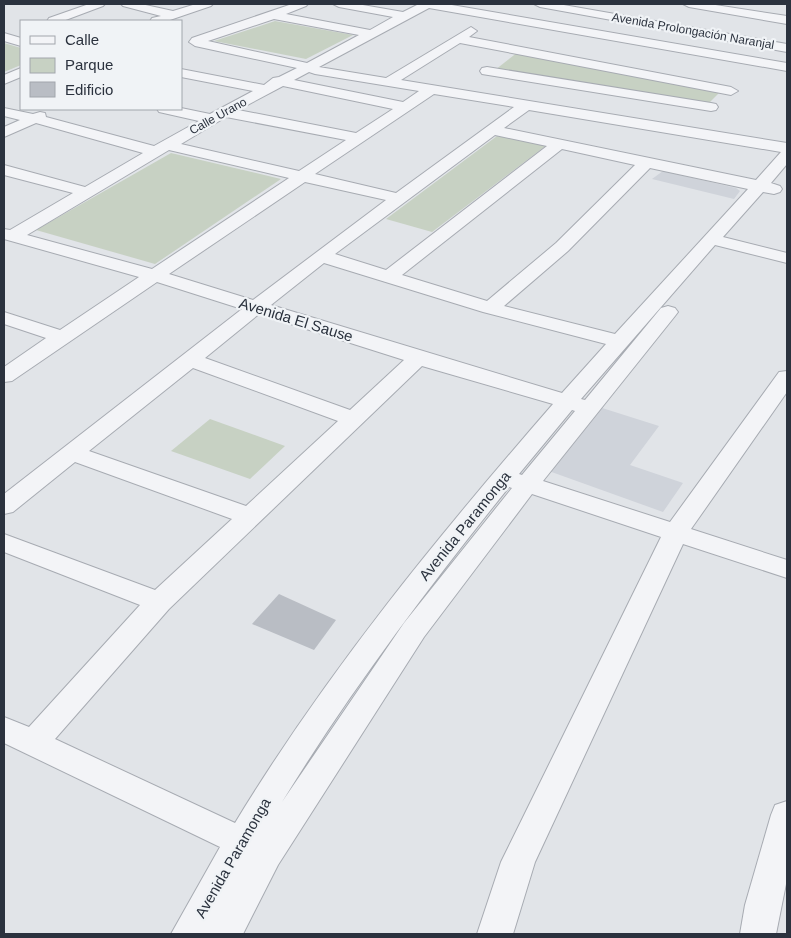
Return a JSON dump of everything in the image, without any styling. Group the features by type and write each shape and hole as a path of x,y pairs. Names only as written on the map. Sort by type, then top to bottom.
{"street":[{"path":"56,20 99,4"},
{"path":"126,4 173,15"},
{"path":"159,20 207,4"},
{"path":"182,48 302,4"},
{"path":"339,4 406,16"},
{"path":"428,4 770,62 787,68"},
{"name":"Calle Urano","path":"8,235 264,89 428,4"},
{"name":"Avenida Prolongación Naranjal","path":"540,4 787,48"},
{"path":"689,4 787,20"},
{"path":"390,81 511,7"},
{"path":"274,15 373,34"},
{"path":"6,38 20,33"},
{"path":"6,38 20,42"},
{"path":"459,38 732,91"},
{"path":"195,42 307,66 316,70 787,148"},
{"path":"456,93 516,50"},
{"path":"687,130 711,107 770,62"},
{"path":"4,80 20,72"},
{"path":"182,73 264,89"},
{"path":"479,76 711,107"},
{"path":"278,82 406,107"},
{"path":"4,376 432,89"},
{"path":"4,506 321,256 527,104"},
{"path":"4,133 53,110"},
{"path":"173,110 218,115 358,138"},
{"path":"4,112 160,148 398,198"},
{"path":"490,308 562,247 639,160 644,142 657,125"},
{"path":"492,130 639,160 774,183"},
{"path":"388,277 559,144"},
{"name":"Avenida Paramonga","path":"225,934 254,848 300,748 578,405 620,341 774,183 787,154"},
{"path":"4,170 86,192"},
{"name":"Avenida El Sause","path":"8,235 154,275 418,358 578,405"},
{"path":"719,241 787,258"},
{"name":"Avenida Paramonga","path":"578,405 634,352 719,241"},
{"path":"321,256 490,308 620,341"},
{"path":"4,318 62,337"},
{"path":"33,743 159,602 418,358"},
{"path":"191,360 354,418"},
{"path":"495,934 518,862 676,532 784,387"},
{"path":"71,452 249,516"},
{"path":"515,481 787,569"},
{"path":"4,542 159,602"},
{"path":"4,729 254,848"},
{"path":"758,934 763,906 779,875 787,815"},
{"name":"Avenida Paramonga","path":"189,934 254,848"}],"shaded area":[{"path":"663,171 736,188 740,191 734,199 652,179"},
{"path":"599,407 659,426 630,465 683,483 663,512 546,470"}],"green space":[{"path":"275,21 353,35 306,59 214,41"},
{"path":"4,43 20,48 20,65 4,72"},
{"path":"518,52 721,91 708,104 495,70"},
{"path":"497,136 547,145 432,232 386,219"},
{"path":"171,153 281,179 155,264 36,230"},
{"path":"210,419 285,446 250,479 171,451"}],"building":[{"path":"279,594 336,620 314,650 252,624"}]}
